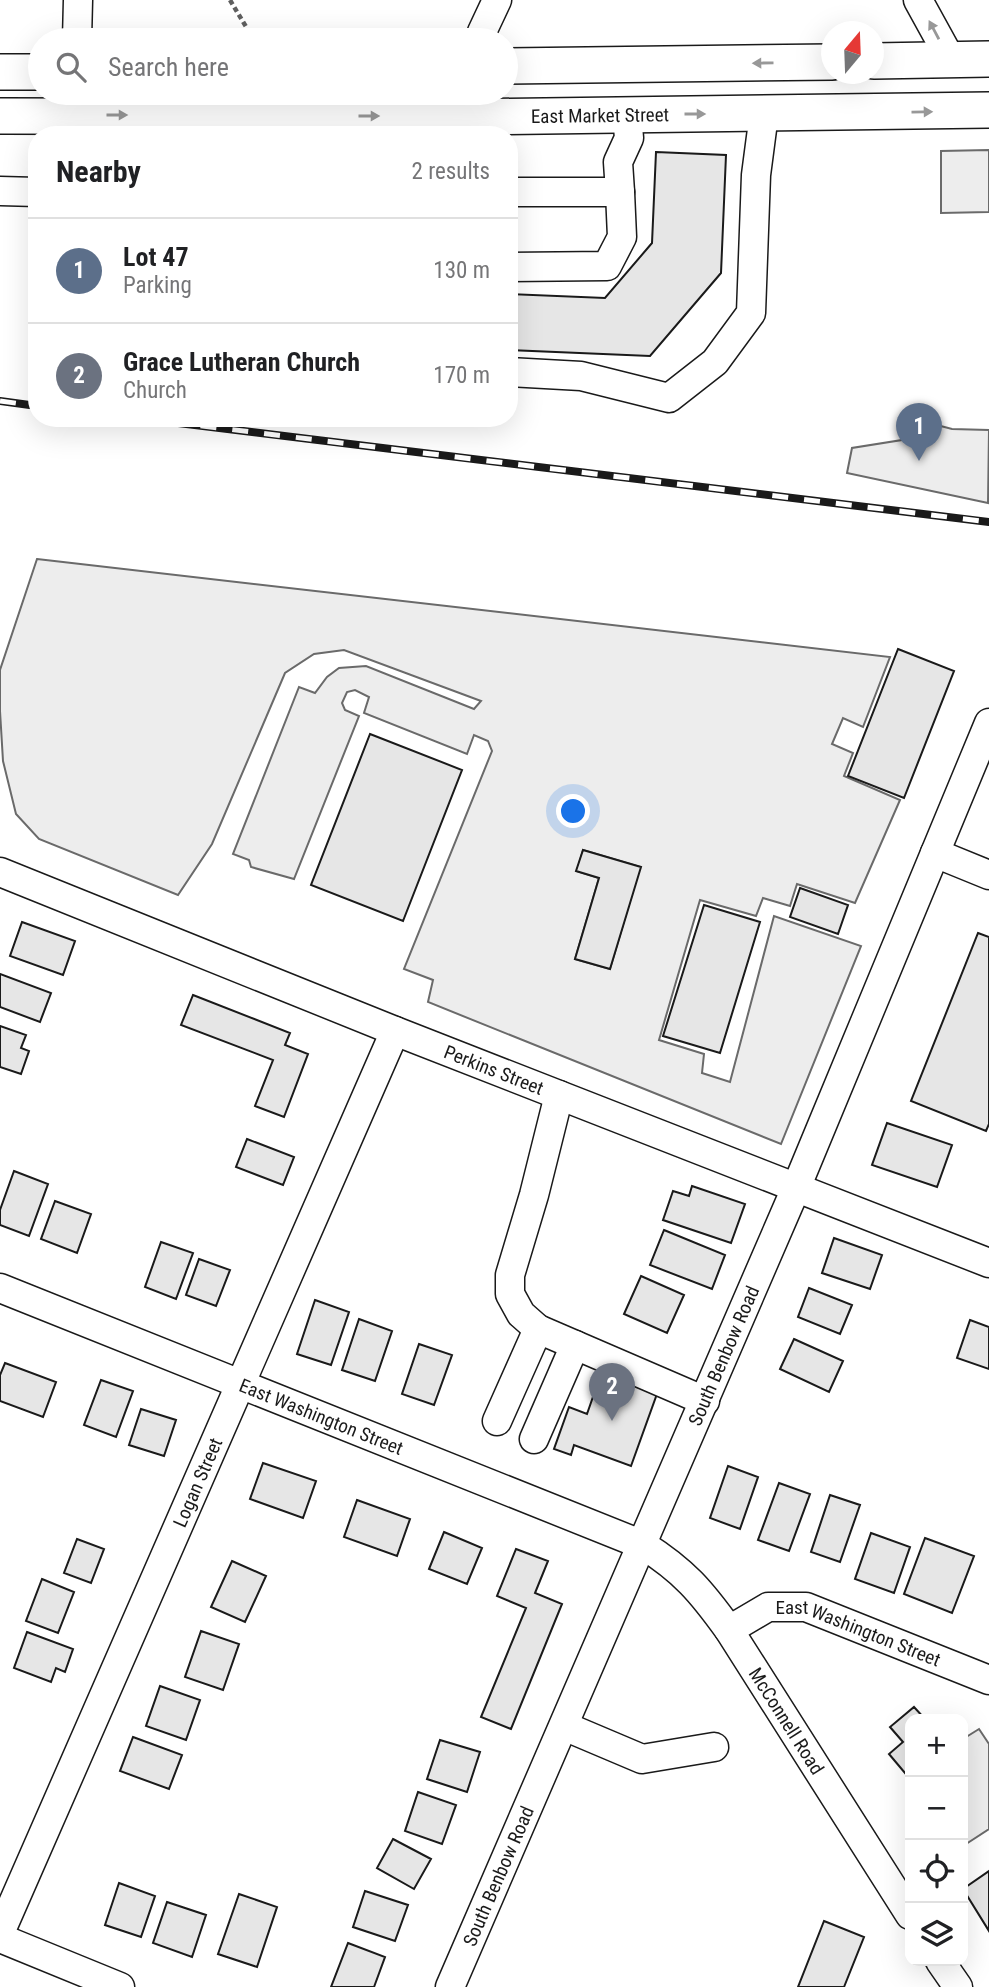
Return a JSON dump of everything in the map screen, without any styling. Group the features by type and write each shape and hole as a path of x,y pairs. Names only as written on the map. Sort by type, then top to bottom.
{"main road":[{"path":"884,61 989,59"},
{"path":"518,66 821,62"},
{"path":"518,86 667,64"},
{"path":"0,72 28,72"},
{"name":"East Market Street","path":"0,116 75,114 324,125 468,115 989,110"}],"street":[{"path":"77,28 78,0"},
{"path":"486,28 497,0"},
{"path":"918,0 951,60"},
{"path":"518,372 581,376 668,398 715,362 751,313 755,175 764,114"},
{"path":"518,267 607,266 622,237 618,162 629,138 627,115"},
{"path":"0,191 28,192"},
{"path":"518,191 620,192"},
{"name":"South Benbow Road","path":"450,1987 796,1188 989,723"},
{"path":"935,853 989,875"},
{"name":"Perkins Street","path":"0,872 395,1031 989,1263"},
{"name":"Logan Street","path":"0,1933 395,1031"},
{"path":"559,1095 534,1195 510,1275 510,1294 522,1314 538,1329 705,1401"},
{"name":"East Washington Street","path":"0,1288 643,1545"},
{"path":"497,1421 538,1329"},
{"path":"534,1439 575,1345"},
{"name":"McConnell Road","path":"643,1545 677,1567 706,1597 905,1906"},
{"name":"East Washington Street","path":"729,1630 768,1607 806,1607 989,1680"},
{"path":"564,1726 642,1759 714,1747"},
{"path":"0,1938 120,1987"},
{"path":"938,1971 958,1987"}],"path":[{"path":"230,0 247,28"}],"shaded area":[{"path":"989,150 989,212 941,213 941,151"},
{"path":"914,419 952,429 989,430 988,503 847,473 852,448 908,439"},
{"path":"37,559 890,657 863,727 843,718 832,744 853,753 844,776 900,800 855,903 797,884 790,906 763,898 756,916 700,900 659,1040 704,1054 702,1073 730,1082 774,916 861,946 781,1144 428,1002 433,980 404,969 492,751 488,741 474,735 467,754 364,713 369,697 355,690 347,692 342,703 345,710 359,716 294,879 251,867 249,860 233,854 299,687 315,693 327,677 339,668 366,666 474,709 481,701 344,650 314,654 285,673 212,844 178,895 39,839 16,814 3,761 0,670","holes":["583,850 640,867 610,969 575,959 599,878 577,871"]},
{"path":"979,1729 989,1744 989,1829 968,1843 968,1777 968,1736"}],"building":[{"path":"656,152 726,155 721,273 650,356 518,350 518,294 605,298 652,243"},
{"path":"898,649 954,671 904,798 848,776"},
{"path":"370,734 462,770 403,921 311,885"},
{"path":"583,850 641,867 610,969 575,959 599,878 576,871"},
{"path":"800,888 848,905 838,934 790,917"},
{"path":"704,905 760,922 720,1053 663,1036"},
{"path":"22,922 75,941 63,975 10,956"},
{"path":"978,933 989,937 989,1124 986,1131 911,1101"},
{"path":"0,974 51,993 40,1022 0,1007"},
{"path":"193,995 290,1033 285,1045 308,1054 284,1117 255,1106 273,1060 181,1025"},
{"path":"0,1026 26,1035 21,1048 29,1051 21,1074 0,1067"},
{"path":"887,1123 952,1145 937,1187 872,1165"},
{"path":"247,1139 294,1157 283,1185 236,1167"},
{"path":"14,1171 48,1184 29,1236 0,1225 0,1210"},
{"path":"692,1186 745,1204 731,1243 663,1220 673,1191 689,1196"},
{"path":"55,1201 91,1214 77,1253 41,1239"},
{"path":"664,1230 725,1255 712,1289 650,1265"},
{"path":"834,1238 882,1255 870,1289 822,1273"},
{"path":"161,1242 193,1253 176,1299 145,1287"},
{"path":"199,1259 230,1270 216,1306 186,1295"},
{"path":"641,1276 684,1295 667,1333 624,1314"},
{"path":"809,1288 852,1305 840,1334 798,1317"},
{"path":"315,1300 349,1312 331,1365 297,1354"},
{"path":"359,1319 392,1331 375,1381 342,1370"},
{"path":"970,1320 989,1327 989,1369 957,1358"},
{"path":"794,1339 843,1361 829,1392 780,1369"},
{"path":"419,1344 452,1355 434,1405 402,1394"},
{"path":"5,1363 56,1382 43,1417 0,1401 0,1375"},
{"path":"602,1371 658,1391 631,1466 574,1445 571,1455 554,1449 569,1407 587,1414"},
{"path":"101,1380 133,1391 116,1437 84,1425"},
{"path":"141,1409 176,1420 164,1456 129,1445"},
{"path":"263,1463 316,1481 303,1518 250,1499"},
{"path":"728,1466 758,1477 740,1529 710,1518"},
{"path":"779,1483 810,1494 789,1551 758,1540"},
{"path":"830,1495 860,1505 840,1562 811,1552"},
{"path":"357,1500 410,1519 397,1556 344,1537"},
{"path":"444,1532 482,1548 467,1584 429,1569"},
{"path":"871,1533 910,1547 894,1593 855,1579"},
{"path":"925,1538 974,1556 952,1613 904,1594"},
{"path":"77,1539 104,1549 91,1583 64,1573"},
{"path":"516,1549 548,1561 535,1593 562,1604 511,1729 481,1717 526,1608 497,1596"},
{"path":"232,1561 266,1576 245,1622 211,1607"},
{"path":"42,1579 74,1592 58,1633 26,1621"},
{"path":"201,1631 239,1644 223,1690 185,1677"},
{"path":"27,1632 73,1649 65,1672 56,1668 51,1682 14,1668"},
{"path":"160,1686 200,1700 186,1740 146,1726"},
{"path":"914,1707 920,1714 906,1714"},
{"path":"905,1714 905,1773 889,1754 903,1742 890,1727"},
{"path":"133,1737 182,1755 169,1789 120,1771"},
{"path":"440,1740 480,1752 467,1792 427,1779"},
{"path":"418,1792 456,1805 442,1844 405,1831"},
{"path":"393,1839 431,1859 414,1889 377,1868"},
{"path":"989,1871 989,1931 968,1897 968,1886"},
{"path":"119,1883 155,1896 141,1937 105,1925"},
{"path":"365,1891 408,1905 395,1941 353,1927"},
{"path":"239,1894 277,1907 257,1967 218,1954"},
{"path":"167,1902 206,1915 192,1957 153,1943"},
{"path":"824,1921 864,1937 844,1987 798,1987"},
{"path":"348,1943 385,1957 374,1987 331,1987"}],"railway":[{"path":"0,401 28,405"},
{"path":"211,427 989,522"}],"place":[{"name":"Lot 47","path":"919,461"},
{"name":"Grace Lutheran Church","path":"612,1421"}]}
